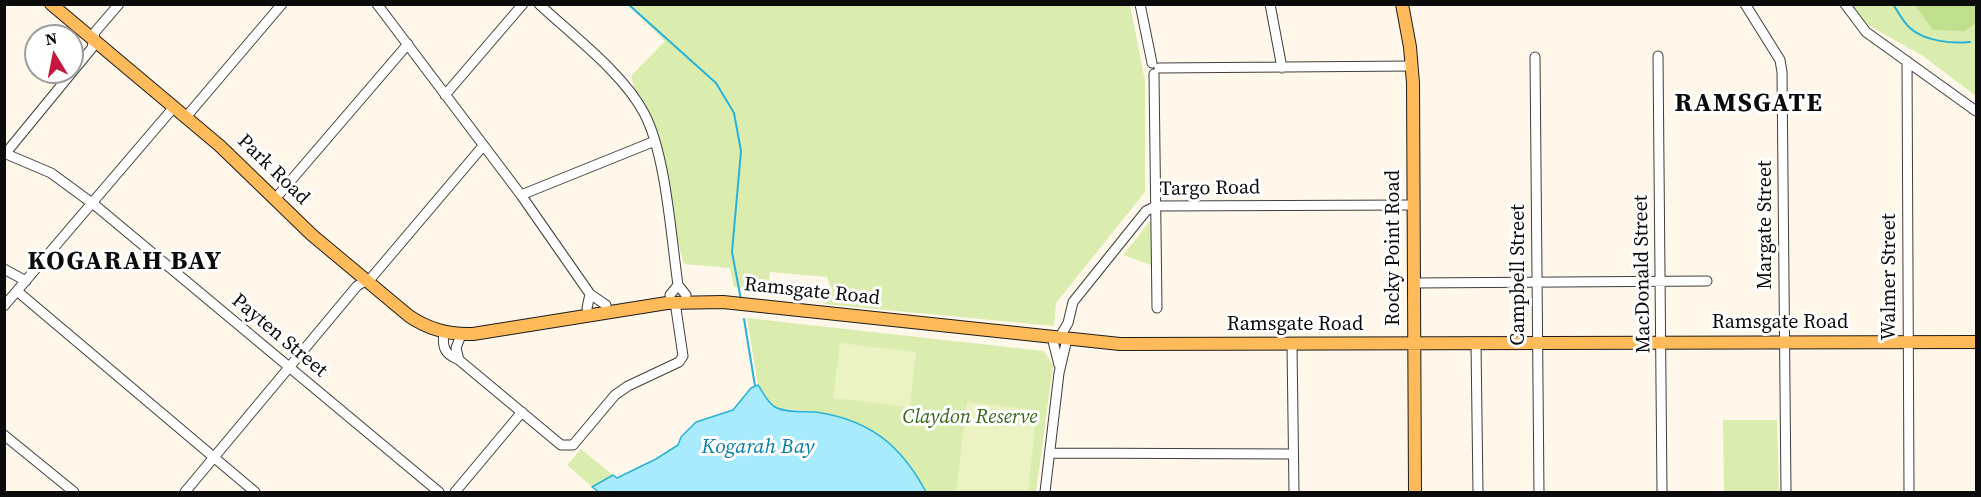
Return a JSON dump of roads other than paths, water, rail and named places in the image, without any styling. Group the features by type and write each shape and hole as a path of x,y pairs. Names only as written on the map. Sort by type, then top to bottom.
{"main road":[{"name":"Park Road","path":"51,4 186,117 366,281 419,323 444,332"},
{"name":"Rocky Point Road","path":"1402,4 1412,66 1415,492"},
{"name":"Ramsgate Road","path":"444,332 677,294 734,303 1063,339 1136,344 1977,342"},
{"name":"Ramsgate Road","path":"444,332 461,335 677,294"}],"street":[{"path":"5,153 92,48 95,33 119,4"},
{"path":"186,117 282,4"},
{"path":"377,4 520,195 590,294 606,305"},
{"path":"445,95 524,4"},
{"path":"444,332 443,346 446,351 561,445 573,445 615,395 628,386 679,362 683,356 677,294 654,141 644,113 621,82 539,4"},
{"path":"1140,4 1155,68 1157,308"},
{"path":"1270,4 1282,68"},
{"name":"Margate Street","path":"1745,4 1780,60 1782,72 1786,492"},
{"path":"1845,4 1866,32 1977,111"},
{"path":"275,199 408,44"},
{"name":"MacDonald Street","path":"1658,56 1662,492"},
{"name":"Campbell Street","path":"1535,57 1539,492"},
{"name":"Walmer Street","path":"1907,61 1909,492"},
{"path":"1155,68 1412,66"},
{"path":"4,306 174,107"},
{"path":"520,195 654,141"},
{"path":"185,492 357,286 366,281 483,146"},
{"name":"Payten Street","path":"5,153 51,174 92,204 438,492"},
{"name":"Targo Road","path":"1059,373 1058,354 1073,302 1146,211 1156,206 1413,205"},
{"path":"4,269 26,281"},
{"path":"1414,283 1707,281"},
{"path":"17,291 255,492"},
{"path":"587,308 590,294"},
{"path":"459,360 456,348 461,335"},
{"path":"1045,492 1063,339"},
{"path":"1476,344 1478,492"},
{"path":"1292,345 1294,492"},
{"path":"455,492 522,412"},
{"path":"4,435 74,492"},
{"path":"1050,453 1293,454"}],"water":[{"name":"Kogarah Bay","path":"758,385 770,402 779,409 835,416 868,428 882,437 906,461 926,492 599,492 592,487 613,475 617,478 656,459 678,445 681,437 696,422 733,410 751,388"}],"waterway":[{"path":"628,4 716,83 734,113 741,151 732,252 741,300"},
{"path":"1893,4 1907,26 1923,36 1947,42 1970,42"},
{"path":"744,319 755,386"}],"district":[{"name":"RAMSGATE","path":"1749,104"},
{"name":"KOGARAH BAY","path":"125,262"}],"park label":[{"name":"Claydon Reserve","path":"970,418"}]}
